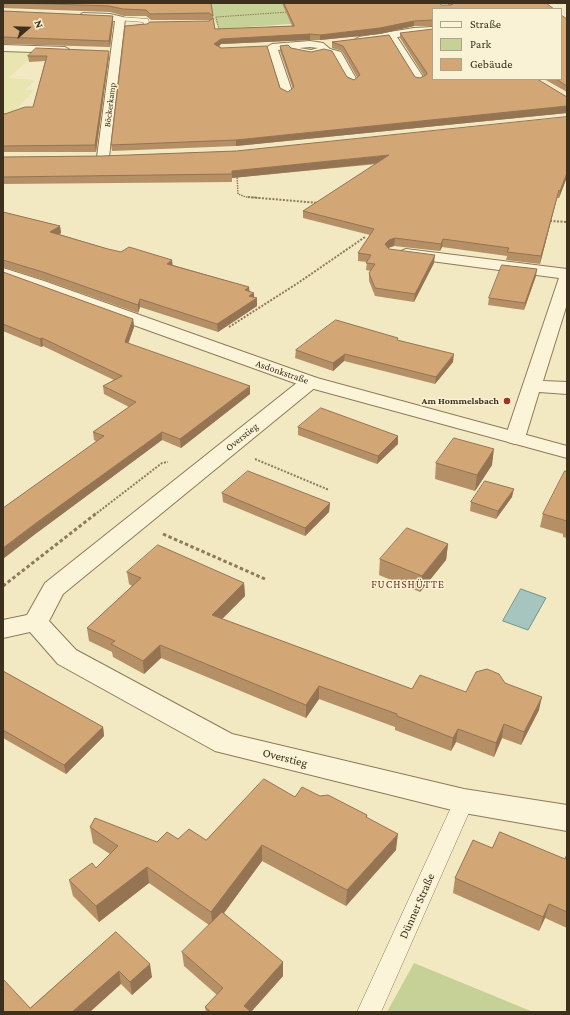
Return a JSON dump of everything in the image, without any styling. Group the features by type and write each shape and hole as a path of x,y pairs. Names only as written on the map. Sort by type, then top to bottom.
{"street":[{"path":"77,16 110,17 119,24"},
{"name":"Böckerkamp","path":"103,157 112,51 119,24"},
{"path":"350,41 432,30"},
{"path":"391,35 420,80"},
{"path":"286,94 268,47 296,46 295,50 316,52 322,47 335,43"},
{"path":"322,47 337,54 353,82"},
{"path":"3,48 78,50"},
{"path":"88,158 118,157"},
{"path":"394,252 567,274"},
{"name":"Asdonkstraße","path":"3,274 38,284 310,382 567,452"},
{"path":"515,438 567,278"},
{"name":"Overstieg","path":"310,382 54,589 36,622 67,657 225,743 464,801 567,818"},
{"path":"532,386 563,389 567,388"},
{"path":"3,629 36,622"}],"lane":[{"path":"119,24 146,20 147,24"},
{"path":"119,24 146,26 147,24 155,24"},
{"name":"Dünner Straße","path":"369,1012 464,801"}],"path":[{"path":"219,35 216,17 294,12"},
{"path":"237,173 238,194 246,197 324,203"},
{"path":"543,220 567,222"},
{"path":"202,344 298,283 365,237"},
{"path":"228,448 329,490"},
{"path":"137,522 265,579"}],"shaded area":[{"path":"3,50 39,51 8,78 35,80 25,90 34,90 9,118 3,119"}],"green space":[{"path":"172,3 426,3 431,14 219,29 213,16 161,17"},
{"path":"414,963 533,1012 387,1012"}],"water":[{"path":"521,589 546,598 528,630 503,621"}],"building":[{"path":"19,3 211,3 213,16 209,13 150,14 146,10 123,9 109,6"},
{"path":"284,3 440,3 441,5 451,5 453,4 452,3 546,3 553,8 432,8 432,20 414,21 380,28 320,35 310,34 221,39 214,44 221,48 267,46 280,88 288,92 294,87 280,46 288,45 291,48 311,52 324,49 332,51 347,77 354,80 360,75 343,46 332,42 389,35 415,77 420,78 427,73 400,33 432,29 432,80 539,80 567,97 567,106 236,140 111,145 125,26 147,24 150,22 209,21 213,18 215,29 294,26"},
{"path":"3,11 113,16 109,41 3,37"},
{"path":"562,16 567,19 567,86 558,80 562,80"},
{"path":"36,48 109,51 95,145 3,146 3,114 25,107 33,107 47,56 28,56"},
{"path":"567,117 567,173 560,191 559,190 541,256 507,252 509,248 443,239 441,244 395,238 389,240 385,244 389,249 435,255 415,294 375,288 369,273 375,264 366,263 371,255 358,253 374,229 303,211 389,155 232,171 232,174 3,177 3,157 102,156 236,151"},
{"path":"3,212 60,226 50,232 108,249 121,252 129,247 172,260 167,264 249,287 245,290 254,293 249,296 257,298 217,324 140,299 138,305 43,272 3,260"},
{"path":"502,265 537,269 525,303 489,298"},
{"path":"3,272 133,319 125,342 250,386 180,439 162,432 3,548 3,508 104,436 93,432 136,402 103,386 122,376 42,338 40,339 3,324"},
{"path":"336,320 398,338 397,340 454,354 436,377 345,354 333,363 296,350"},
{"path":"321,408 398,436 378,456 298,427"},
{"path":"454,438 494,449 477,475 436,463"},
{"path":"248,471 330,503 305,528 222,493"},
{"path":"565,471 567,472 567,521 543,514"},
{"path":"485,481 514,489 498,511 471,502"},
{"path":"407,528 448,544 422,576 380,559"},
{"path":"158,545 244,583 212,615 412,689 420,675 466,692 476,672 487,669 499,674 505,683 542,697 524,732 504,724 496,743 458,729 453,738 397,716 397,714 319,686 306,705 160,645 143,661 111,644 115,641 87,628 141,578 127,572"},
{"path":"3,671 103,727 64,765 3,730"},
{"path":"264,779 295,797 302,787 320,796 328,795 367,815 366,817 398,834 347,890 262,845 211,912 147,867 96,906 69,880 92,863 96,868 118,846 90,827 95,818 157,842 167,832 178,839 189,829 206,840"},
{"path":"500,832 565,859 567,854 567,912 549,904 543,917 455,878 473,840 492,848"},
{"path":"222,912 283,962 244,1006 251,1012 211,1012 205,1007 223,988 182,952"},
{"path":"116,932 150,964 130,982 119,971 72,1012 3,1012 3,979 30,1008"}],"place":[{"name":"Am Hommelsbach","path":"507,401"}],"district":[{"name":"FUCHSHÜTTE","path":"408,585"}]}
